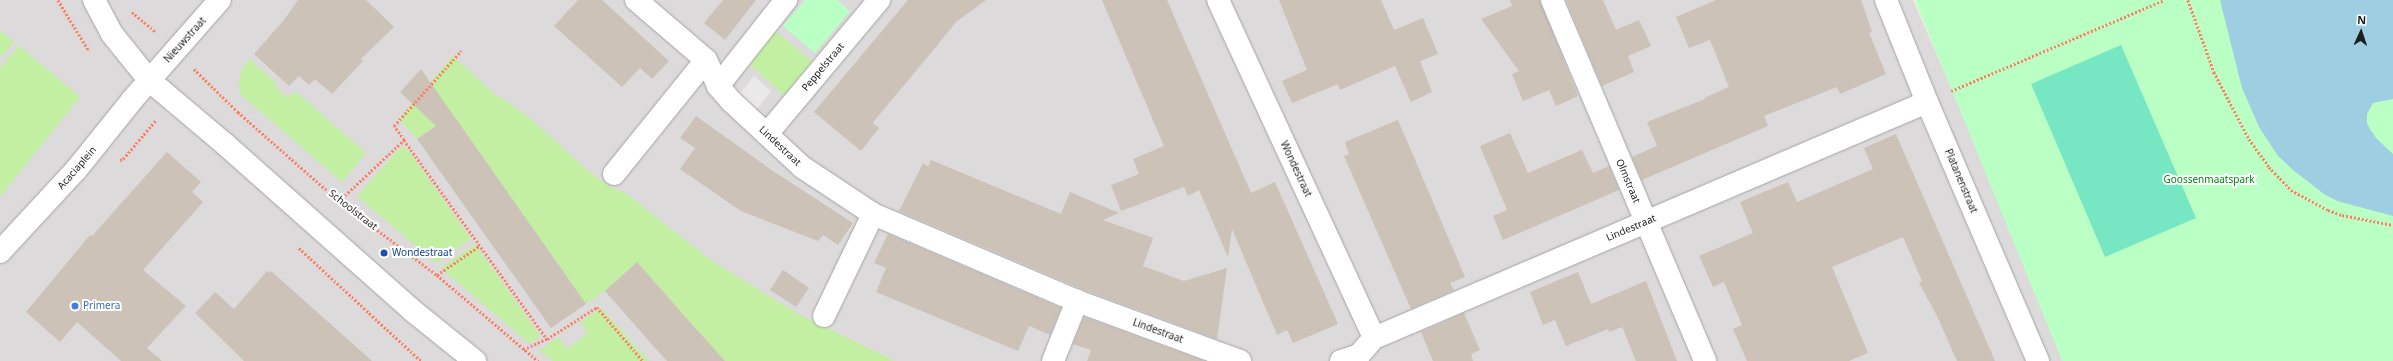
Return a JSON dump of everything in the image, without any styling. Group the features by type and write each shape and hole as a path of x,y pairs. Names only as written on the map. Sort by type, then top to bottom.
{"street":[{"path":"94,0 112,34 149,80 226,145 413,311 475,361"},
{"name":"Nieuwstraat","path":"149,80 220,0"},
{"name":"Lindestraat","path":"636,0 706,60 718,86 802,167 873,214 1077,301 1240,361"},
{"path":"718,86 786,0"},
{"name":"Peppelstraat","path":"767,134 879,0"},
{"name":"Wondestraat","path":"1218,0 1374,338"},
{"name":"Olmstraat","path":"1552,0 1705,361"},
{"name":"Platanenstraat","path":"1886,0 1927,102 2038,361"},
{"path":"614,174 706,60"},
{"name":"Acaciaplein","path":"0,252 76,170 149,80"},
{"name":"Lindestraat","path":"1354,359 1374,338 1927,102"},
{"path":"824,316 873,214"},
{"path":"1053,361 1077,301"}],"path":[{"path":"1927,102 2164,0"},
{"path":"2188,0 2214,72 2249,139 2268,167 2291,190 2328,210 2355,218 2393,225"},
{"name":"Schoolstraat","path":"130,10 238,112 339,201 437,275 522,350 538,361"},
{"path":"461,51 394,126 547,339"},
{"path":"339,201 404,140"},
{"path":"437,275 479,246"},
{"path":"522,350 547,339 597,307 643,361"}],"shaded area":[{"path":"0,0 1913,0 2069,361 0,361"},
{"path":"754,76 771,91 757,109 738,92 741,92"}],"green space":[{"path":"805,0 837,0 850,11 815,53 783,26"},
{"name":"Goossenmaatspark","path":"1915,0 2393,0 2393,361 2062,361"},
{"path":"772,28 814,63 783,95 746,61"},
{"path":"0,30 14,42 0,58"},
{"path":"2121,45 2196,218 2105,257 2031,84"},
{"path":"19,46 80,97 0,197 0,68"},
{"path":"453,56 492,92 525,114 587,170 610,187 628,195 712,261 798,314 895,361 725,361 637,262 605,291 586,304 452,114 417,139 399,119"},
{"path":"249,59 277,84 275,87 288,98 295,91 366,153 342,182 240,94 239,81 242,69"},
{"path":"406,147 471,239 436,263 357,196 400,148"},
{"path":"475,244 540,336 530,344 441,268"},
{"path":"601,308 649,361 553,361 539,351 558,337 567,349 588,333 580,322"}],"water":[{"path":"2220,0 2393,0 2393,99 2373,103 2367,114 2367,124 2376,138 2393,154 2393,216 2337,201 2324,194 2293,170 2278,156 2259,127 2242,88"}],"building":[{"path":"298,0 366,0 394,27 361,59 363,61 332,94 315,79 309,85 299,76 289,86 254,54 284,20"},
{"path":"578,0 602,0 669,61 652,79 640,68 622,87 554,26"},
{"path":"723,0 756,0 725,40 704,23"},
{"path":"908,0 986,0 956,22 874,121 873,123 879,128 861,151 814,112"},
{"path":"1102,0 1167,0 1251,193 1275,182 1338,324 1293,343 1287,330 1277,335 1232,229 1228,257 1199,190 1188,196 1184,187 1121,211 1111,185 1139,174 1133,159 1164,146"},
{"path":"1279,0 1381,0 1394,30 1423,18 1438,54 1420,61 1432,92 1411,102 1395,66 1340,90 1338,84 1292,103 1282,81 1307,70"},
{"path":"1510,0 1540,0 1578,96 1556,106 1549,90 1523,101 1512,74 1519,71 1481,19 1512,6"},
{"path":"1566,0 1603,0 1616,30 1639,20 1651,46 1628,56 1634,72 1602,86"},
{"path":"1716,0 1861,0 1872,32 1869,33 1886,74 1840,94 1837,87 1764,116 1768,126 1642,180 1632,157 1657,146 1647,122 1705,99 1704,98 1729,87 1710,40 1689,48 1676,17"},
{"path":"421,69 586,304 551,328 417,139 436,126 400,92"},
{"path":"696,116 773,171 853,223 838,245 823,235 818,241 741,211 680,169 695,148 680,138"},
{"path":"1398,120 1465,277 1450,283 1454,290 1411,309 1344,156 1349,154 1345,142"},
{"path":"1510,133 1528,173 1582,150 1593,173 1609,166 1619,190 1503,240 1493,216 1507,210 1480,146"},
{"path":"1896,134 1995,361 1957,361 1937,316 1919,283 1922,281 1903,237 1832,267 1868,353 1849,361 1747,361 1733,329 1742,325 1724,282 1713,287 1699,256 1753,233 1740,202 1788,182 1797,202 1873,169 1864,148"},
{"path":"167,152 201,182 192,192 203,202 143,270 186,306 147,348 162,361 121,361 77,322 60,342 26,312 90,235 92,236"},
{"path":"931,160 1061,214 1070,192 1119,213 1103,220 1153,238 1143,266 1184,281 1227,268 1217,339 1082,289 899,211 923,163 928,167"},
{"path":"888,234 1061,308 1050,335 1029,326 1018,351 876,292 886,268 874,263"},
{"path":"637,262 725,361 667,361 656,349 605,291"},
{"path":"783,270 809,288 796,307 770,290"},
{"path":"267,271 270,273 271,271 372,361 244,361 195,313 215,292 234,309"},
{"path":"1578,272 1591,304 1646,281 1677,361 1636,361 1622,327 1609,332 1608,329 1566,346 1555,320 1543,325 1530,292"},
{"path":"1464,313 1480,350 1471,354 1473,361 1433,361 1421,332"},
{"path":"1084,317 1204,361 1087,361 1091,350 1073,344"}],"place":[{"name":"Wondestraat","path":"384,253"},
{"name":"Primera","path":"75,306"}]}
